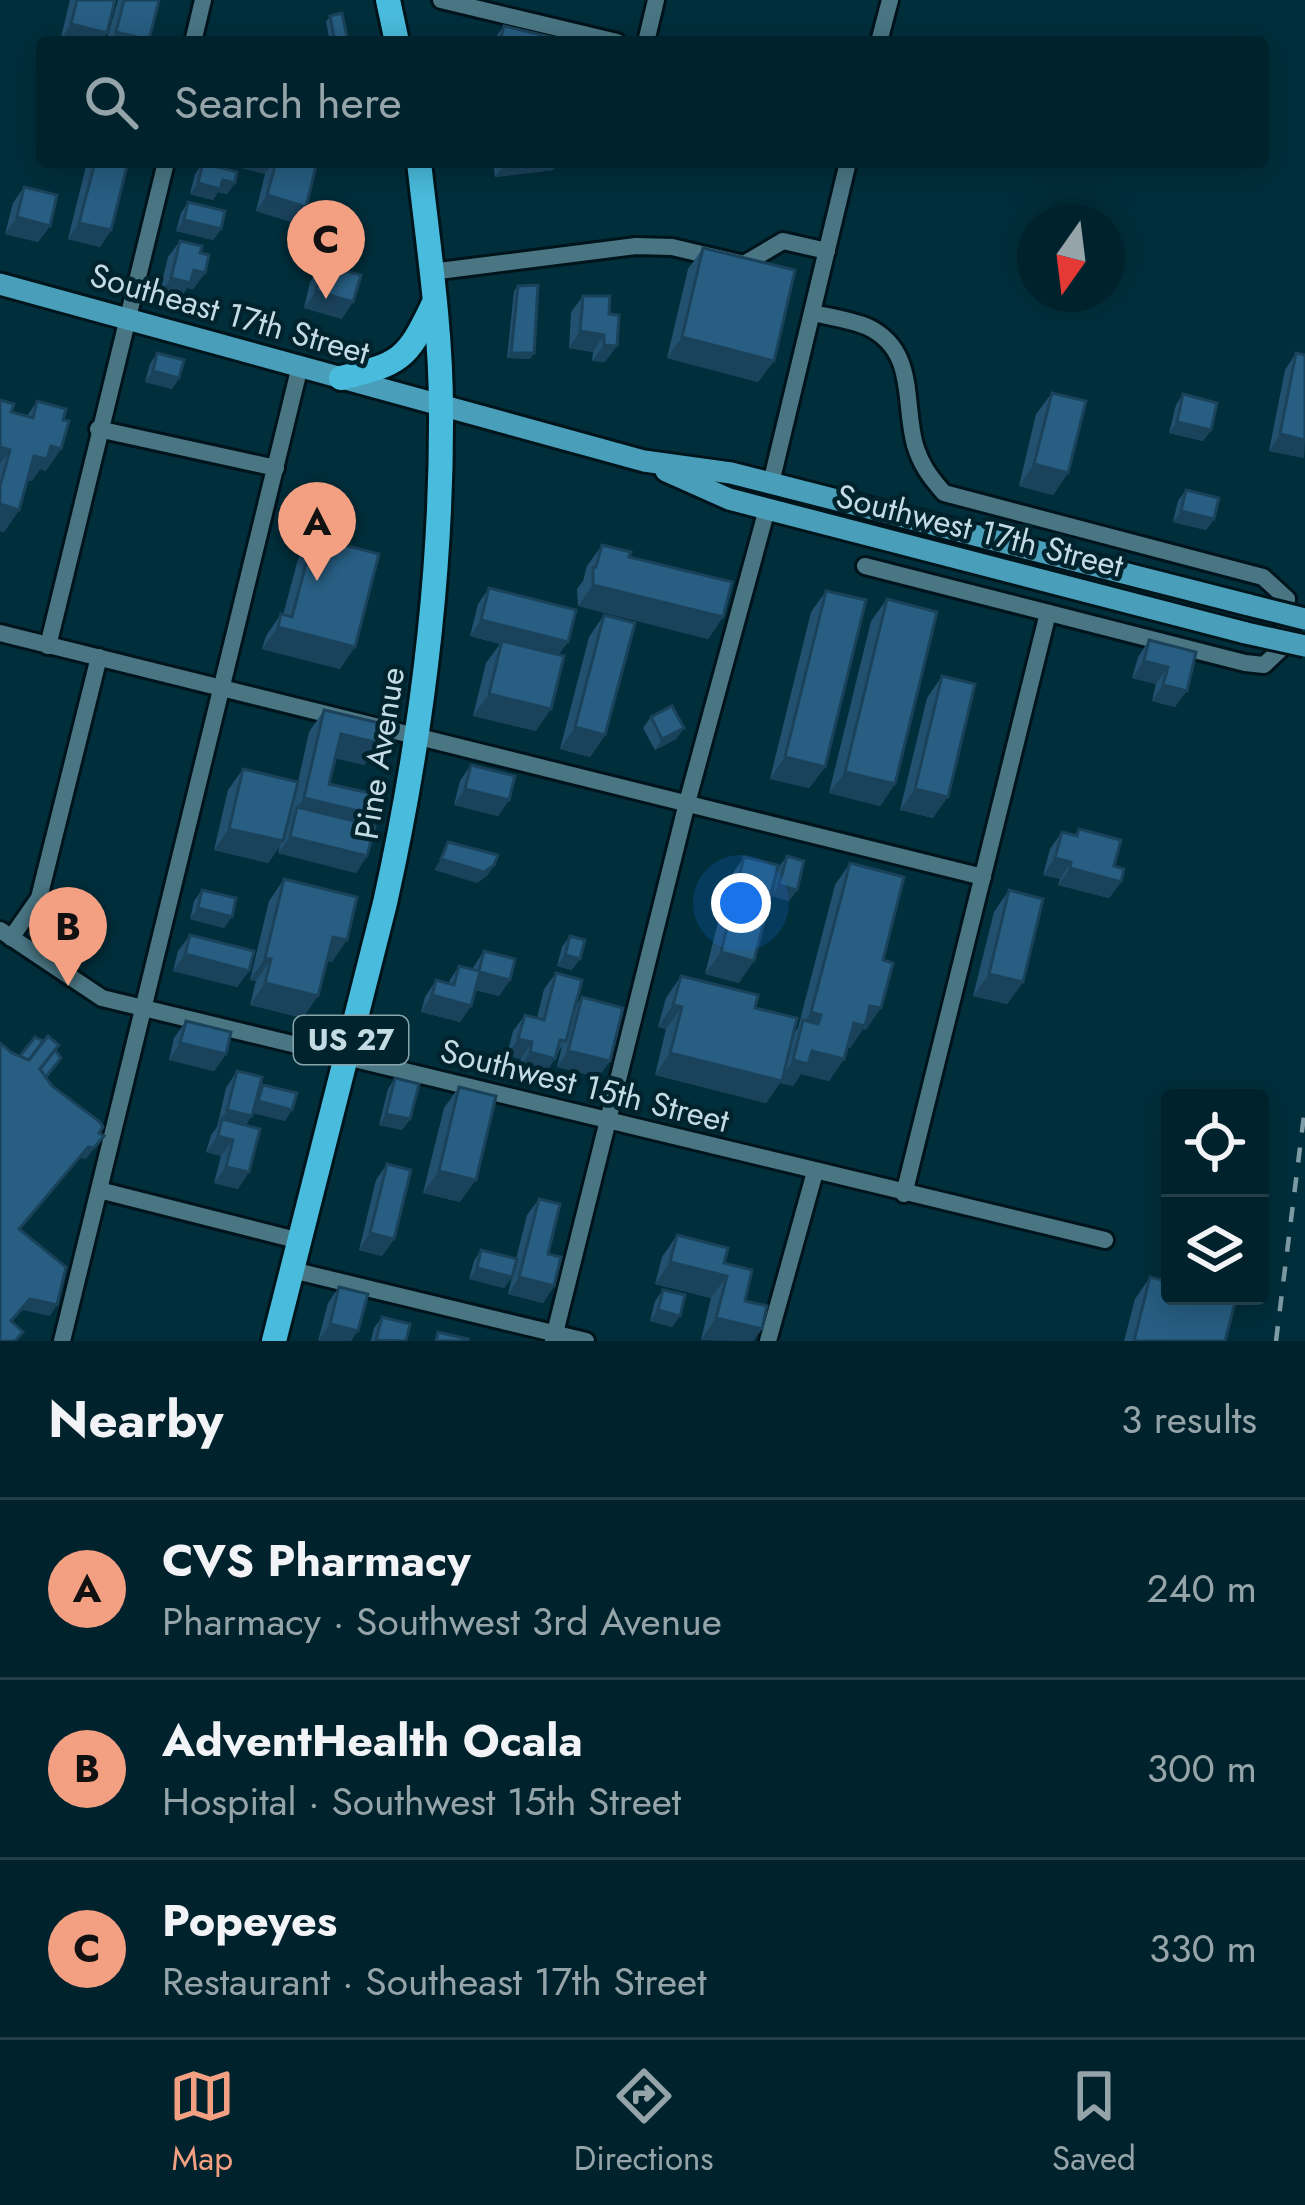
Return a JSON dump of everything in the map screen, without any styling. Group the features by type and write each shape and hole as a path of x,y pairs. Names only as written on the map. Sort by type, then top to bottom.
{"highway":[{"path":"388,0 396,36"},
{"name":"Pine Avenue","path":"274,1341 397,853 417,737 436,570 441,407 419,168"},
{"path":"341,378 399,359 414,346 434,303"}],"main road":[{"name":"Southeast 17th Street","path":"0,284 441,407"},
{"name":"Southwest 17th Street","path":"441,407 644,461 772,483 1305,619"},
{"name":"Southwest 17th Street","path":"644,461 729,499 1305,646"}],"street":[{"path":"195,36 203,0"},
{"path":"441,0 592,36"},
{"path":"647,36 656,0"},
{"path":"881,36 890,0"},
{"path":"48,646 165,168"},
{"path":"772,483 847,168"},
{"path":"431,272 636,246 672,247 745,264 783,241 827,251"},
{"path":"813,313 870,328 893,347 907,374 913,440 924,469 944,493 1263,578 1287,598 1282,648 1264,664 1244,663 865,566"},
{"path":"62,1341 300,366"},
{"path":"98,429 276,468"},
{"path":"554,1337 766,508"},
{"path":"904,1194 1048,613"},
{"path":"0,633 982,877"},
{"path":"6,934 39,898 99,657"},
{"name":"Southwest 15th Street","path":"6,934 89,993 1105,1240"},
{"path":"768,1341 814,1172"},
{"path":"99,1190 300,1240"},
{"path":"292,1270 554,1337 586,1341"}],"building":[{"path":"77,0 115,0 107,33 71,24"},
{"path":"124,0 159,0 150,36 116,32"},
{"path":"342,13 347,36 334,36 330,16"},
{"path":"504,26 546,36 502,36"},
{"path":"93,168 126,168 111,230 79,223"},
{"path":"202,168 237,172 235,183 223,180 220,189 198,183"},
{"path":"274,168 316,168 306,207 267,195"},
{"path":"24,187 57,195 50,226 17,217"},
{"path":"188,202 225,211 221,229 184,220"},
{"path":"180,241 202,246 200,253 209,255 205,273 194,270 190,283 171,278"},
{"path":"703,248 795,270 774,361 682,337"},
{"path":"321,265 361,275 353,302 316,291"},
{"path":"538,285 534,353 511,353 518,286"},
{"path":"583,296 610,296 609,314 619,315 617,346 604,345 604,335 580,331"},
{"path":"157,353 184,360 179,378 153,371"},
{"path":"1296,353 1305,355 1305,440 1280,434"},
{"path":"1052,393 1086,401 1068,473 1034,464"},
{"path":"1183,394 1217,403 1211,430 1177,422"},
{"path":"0,400 14,404 11,412 33,418 37,401 66,409 63,420 69,421 61,449 51,446 47,459 34,456 19,510 0,504 10,450 0,447"},
{"path":"1186,490 1219,498 1214,519 1181,511"},
{"path":"313,537 379,554 355,647 278,627 281,614 292,617"},
{"path":"602,545 631,552 629,557 732,582 723,617 593,585 593,567"},
{"path":"489,588 576,610 568,642 481,620"},
{"path":"826,591 866,600 825,767 785,757"},
{"path":"887,599 937,612 895,784 845,772"},
{"path":"604,615 635,623 605,735 575,727"},
{"path":"1149,640 1196,652 1187,691 1163,685 1168,667 1144,661"},
{"path":"502,641 564,656 551,709 489,694"},
{"path":"942,676 975,684 948,797 915,789"},
{"path":"672,706 684,728 662,739 651,717"},
{"path":"324,710 384,724 379,743 341,734 329,784 383,796 379,816 304,798"},
{"path":"471,765 515,776 509,800 465,789"},
{"path":"243,769 298,782 283,841 229,829"},
{"path":"297,807 375,826 367,856 290,837"},
{"path":"1079,829 1121,840 1114,866 1124,869 1121,882 1070,868 1071,862 1055,858 1062,832 1077,836"},
{"path":"448,842 498,855 484,872 441,859"},
{"path":"787,856 804,861 797,890 779,885"},
{"path":"744,857 778,865 754,961 721,952"},
{"path":"850,863 904,877 883,960 893,963 881,1008 870,1006 865,1026 854,1023 844,1059 812,1051 808,1064 793,1060 803,1020 818,1024 821,1015 811,1012"},
{"path":"284,879 357,897 347,940 333,937 318,996 265,983 271,959 265,958"},
{"path":"202,890 236,898 232,917 198,908"},
{"path":"1009,890 1043,899 1023,982 989,974"},
{"path":"190,935 254,951 249,971 185,954"},
{"path":"570,936 585,940 580,959 565,955"},
{"path":"484,951 515,959 510,980 480,972 471,1006 432,995 436,980 454,985 459,966 479,971"},
{"path":"556,973 582,980 566,1041 560,1040 555,1059 530,1052 532,1042 518,1039 525,1015 544,1020"},
{"path":"681,976 758,995 755,1008 797,1018 782,1081 670,1053 682,1007 673,1005"},
{"path":"582,997 623,1008 610,1061 568,1051"},
{"path":"186,1021 231,1032 226,1054 180,1043"},
{"path":"48,1036 59,1045 40,1069 52,1086 100,1122 99,1133 104,1136 94,1148 88,1147 19,1229 66,1267 57,1305 30,1299 11,1321 23,1332 15,1341 0,1341 0,1043 29,1060"},
{"path":"35,1037 43,1041 29,1060 20,1056"},
{"path":"55,1050 61,1058 46,1077 40,1069"},
{"path":"237,1071 262,1077 252,1116 227,1110"},
{"path":"395,1078 419,1084 410,1119 386,1114"},
{"path":"263,1085 297,1093 292,1110 258,1101"},
{"path":"459,1087 496,1096 476,1180 439,1171"},
{"path":"222,1119 260,1129 249,1172 226,1167 233,1140 218,1136"},
{"path":"387,1164 411,1170 394,1239 370,1233"},
{"path":"539,1199 560,1204 548,1254 561,1257 554,1286 519,1277"},
{"path":"677,1235 728,1248 724,1263 752,1270 745,1301 767,1306 762,1329 716,1318 727,1276 670,1262"},
{"path":"481,1250 517,1259 512,1277 477,1268"},
{"path":"1150,1277 1161,1280 1161,1305 1234,1305 1225,1341 1134,1341"},
{"path":"339,1287 368,1294 358,1331 330,1324"},
{"path":"663,1290 685,1295 680,1316 658,1310"},
{"path":"382,1317 410,1324 406,1341 376,1340"},
{"path":"438,1332 468,1339 468,1341 436,1341"}],"railway":[{"path":"1276,1341 1305,1107"}],"place":[{"name":"Popeyes","path":"326,299"},
{"name":"CVS Pharmacy","path":"317,581"},
{"name":"AdventHealth Ocala","path":"68,986"}]}
